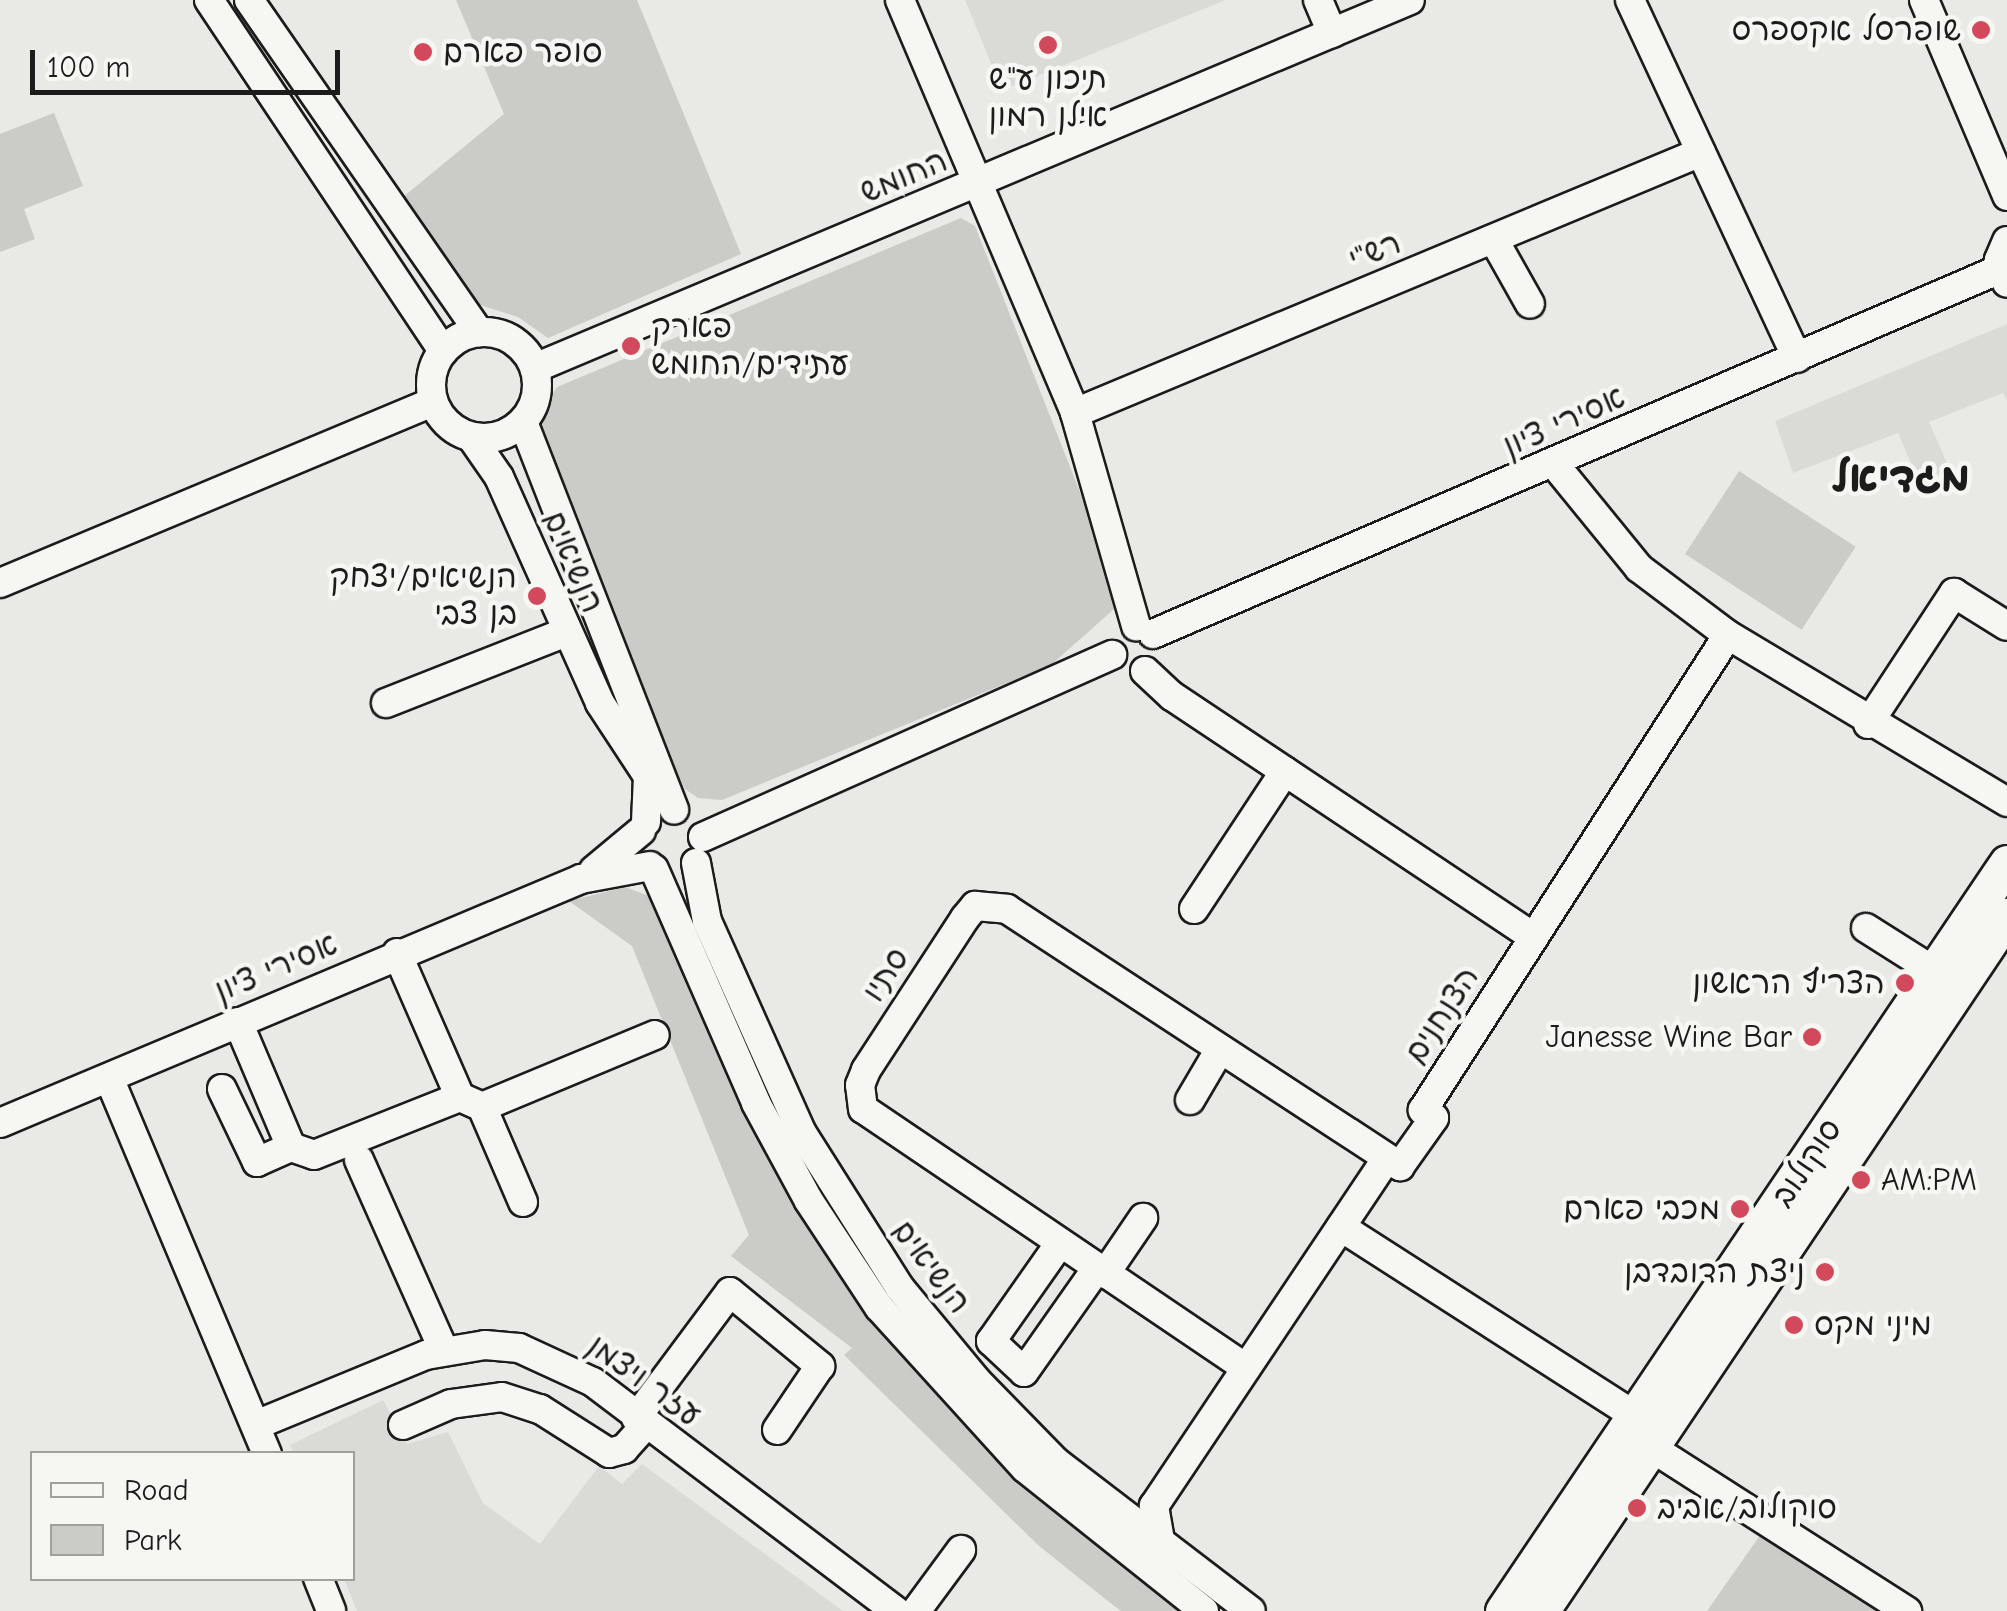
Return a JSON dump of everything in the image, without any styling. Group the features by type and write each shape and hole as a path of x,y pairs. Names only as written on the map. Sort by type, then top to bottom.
{"main road":[{"name":"סוקולוב","path":"1541,1611 1645,1432 1934,971 2007,863"},
{"name":"סוקולוב","path":"1504,1611 1645,1432 2007,916"}],"street":[{"path":"210,0 443,351"},
{"path":"248,0 478,332"},
{"path":"900,0 1075,412 1144,630 1159,650 1145,671"},
{"path":"1318,0 1332,33"},
{"name":"החומש","path":"535,368 1410,0"},
{"path":"1630,0 1797,358"},
{"path":"1924,0 2007,196"},
{"name":"רש\"י","path":"1075,412 1701,152"},
{"path":"1494,240 1530,304"},
{"path":"2004,276 2007,241"},
{"name":"אסירי ציון","path":"1144,630 1555,465 1797,358 2004,276"},
{"path":"478,332 508,337 535,368 536,397 523,422 490,438 472,438 455,430 433,402 434,366 443,351 478,332"},
{"path":"0,582 433,402"},
{"name":"הנשיאים","path":"523,422 674,810"},
{"name":"הנשיאים","path":"472,438 499,477 564,633 648,776 643,826"},
{"path":"1555,465 1638,568 1728,635 1868,724 2007,802"},
{"path":"1868,724 1954,593 2007,626"},
{"path":"1144,630 1114,638 1112,655 1121,669 1145,671 1285,771 1534,937"},
{"path":"386,703 564,633"},
{"name":"הצנחנים","path":"1154,1506 1386,1161 1400,1166 1434,1118 1423,1110 1728,635"},
{"path":"699,850 693,818 674,810 643,826 640,850 652,868 672,874 699,850 1112,655"},
{"path":"1194,909 1285,771"},
{"name":"אסירי ציון","path":"581,879 643,826"},
{"name":"הנשיאים","path":"699,850 707,921 779,1084 866,1240 976,1380 1120,1515 1251,1611"},
{"name":"אסירי ציון","path":"0,1123 581,879 652,868"},
{"name":"הנשיאים","path":"652,868 756,1103 808,1200 879,1307 1026,1468 1204,1611"},
{"name":"סתיו","path":"1246,1368 873,1118 859,1097 866,1070 966,918 975,906 1008,908 1386,1161"},
{"path":"1866,928 1934,971"},
{"path":"398,953 523,1202"},
{"path":"238,1022 290,1146"},
{"path":"222,1089 257,1162 290,1146 314,1155 655,1034"},
{"path":"1190,1100 1220,1049"},
{"path":"109,1078 267,1451"},
{"path":"359,1160 444,1351"},
{"path":"1060,1243 991,1341 1024,1372 1142,1218"},
{"path":"1341,1227 1907,1611"},
{"path":"403,1425 452,1404 502,1398 540,1409 609,1453 624,1449 730,1292 820,1366 777,1430"},
{"name":"עזר ויצמן","path":"256,1425 444,1351 485,1345 546,1356 593,1382 896,1611"},
{"path":"1120,1515 1154,1506 1160,1546"},
{"path":"916,1611 961,1550"},
{"path":"319,1581 331,1611"}],"shaded area":[{"name":"תיכון ע\"ש אילן רמון","path":"965,0 1226,0 1002,90"},
{"path":"2007,324 2007,401 2003,393 1929,422 1950,470 1919,482 1898,433 1793,473 1775,421"},
{"path":"383,1400 407,1444 448,1432 483,1503 540,1544 599,1466 622,1484 642,1464 843,1611 357,1611 345,1581 355,1581 355,1451 293,1451 290,1445"}],"green space":[{"path":"456,0 637,0 741,254 548,338 518,317 480,305 403,197 504,114"},
{"path":"54,113 83,186 24,209 35,239 0,252 0,134"},
{"path":"961,218 975,226 1123,601 1051,665 722,800 698,798 685,789 662,743 537,431 545,406 557,387"},
{"path":"1739,471 1856,547 1802,630 1685,554"},
{"path":"625,887 660,900 842,1264 1190,1611 1121,1611 1104,1598 1038,1545 844,1355 852,1348 731,1256 749,1235 632,946 569,901"},
{"path":"1763,1531 1884,1611 1707,1611"}],"place":[{"name":"שופרסל אקספרס","path":"1981,30"},
{"name":"תיכון ע\"ש אילן רמון","path":"1048,45"},
{"name":"סופר פארם","path":"423,52"},
{"name":"פארק עתידים/החומש","path":"631,346"},
{"name":"הנשיאים/יצחק בן צבי","path":"537,596"},
{"name":"הצריף הראשון","path":"1905,983"},
{"name":"Janesse Wine Bar","path":"1812,1037"},
{"name":"AM:PM","path":"1861,1180"},
{"name":"מכבי פארם","path":"1740,1209"},
{"name":"ניצת הדובדבן","path":"1825,1272"},
{"name":"מיני מקס","path":"1794,1325"},
{"name":"סוקולוב/אביב","path":"1637,1508"}],"district":[{"name":"מגדיאל","path":"1901,478"}]}
